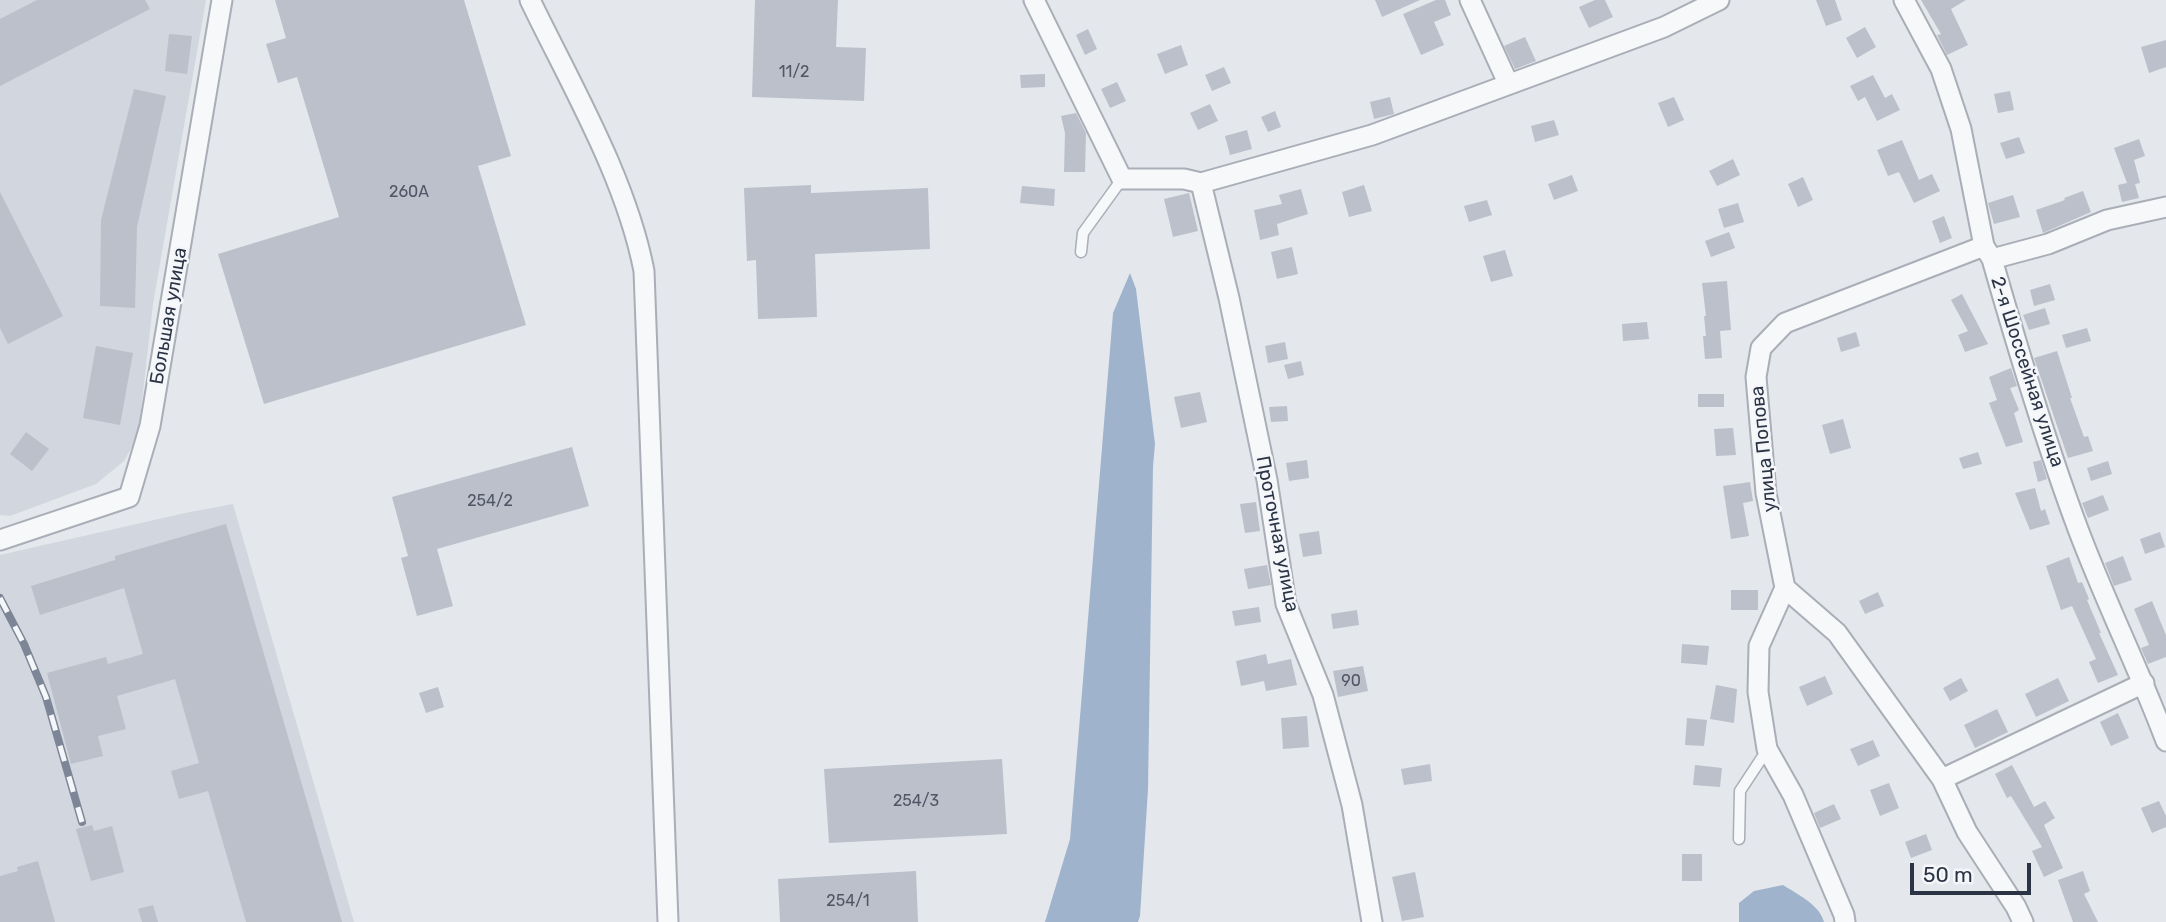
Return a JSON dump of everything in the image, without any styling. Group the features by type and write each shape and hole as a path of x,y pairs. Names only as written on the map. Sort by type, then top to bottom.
{"street":[{"name":"Большая улица","path":"0,540 129,497 150,426 222,0"},
{"path":"530,0 612,172 636,232 644,271 668,922"},
{"path":"1034,0 1122,179 1184,179 1201,183 1372,135 1664,27 1718,0"},
{"path":"1470,0 1508,83"},
{"name":"2-я Шоссейная улица","path":"1904,0 1941,69 1961,130 1988,252 2078,530 2166,741"},
{"name":"Проточная улица","path":"1201,183 1229,298 1267,480 1286,604 1323,695 1352,805 1372,922"},
{"name":"улица Попова","path":"1786,588 1766,493 1756,377 1761,348 1785,323 1988,252 2048,244 2107,220 2166,207"},
{"path":"1844,922 1844,915 1793,795 1767,749 1758,692 1759,646 1786,588 1837,633 1942,779 1967,832 2023,922"},
{"path":"1942,779 2144,683"}],"lane":[{"path":"1081,252 1083,233 1122,179"},
{"path":"1739,839 1740,791 1767,749"}],"shaded area":[{"path":"0,0 206,0 153,304 138,436 124,461 96,484 10,516 0,515"},
{"path":"233,504 354,922 0,922 0,555"}],"water":[{"path":"1130,273 1136,289 1155,444 1148,789 1140,916 1138,922 1045,922 1070,839 1113,313"},
{"path":"1783,885 1813,905 1824,922 1739,922 1739,903 1754,891"}],"building":[{"path":"37,0 145,0 150,9 0,86 0,19"},
{"path":"275,0 464,0 511,156 478,166 526,325 264,404 218,254 339,217 297,77 278,83 266,44 286,38"},
{"path":"755,0 838,0 836,47 866,48 864,101 752,97"},
{"path":"1375,0 1420,0 1382,17"},
{"path":"1436,0 1445,0 1451,15 1434,22 1444,45 1421,55 1403,14"},
{"path":"1595,0 1605,0 1613,17 1589,28 1579,7"},
{"path":"1816,0 1835,0 1842,20 1826,26"},
{"path":"1921,0 1966,0 1951,9 1968,45 1947,55 1937,35 1941,34"},
{"path":"1865,27 1876,47 1857,58 1846,38"},
{"path":"1088,29 1097,49 1085,55 1076,35"},
{"path":"169,34 192,36 187,74 165,71"},
{"path":"1525,37 1536,61 1515,69 1504,46"},
{"path":"2166,40 2166,67 2149,73 2141,47"},
{"path":"1181,45 1188,65 1165,74 1157,54"},
{"path":"1224,67 1231,83 1212,91 1205,75"},
{"path":"1045,74 1045,87 1021,88 1020,75"},
{"path":"1873,75 1885,98 1892,94 1900,110 1877,121 1865,97 1858,101 1850,86"},
{"path":"1117,82 1126,101 1110,108 1101,89"},
{"path":"134,89 166,96 137,227 135,308 100,306 101,220"},
{"path":"2010,91 2014,110 1998,113 1994,94"},
{"path":"1390,97 1394,114 1374,119 1370,102"},
{"path":"1674,97 1684,120 1668,127 1658,103"},
{"path":"1210,104 1218,121 1198,130 1190,113"},
{"path":"1275,111 1281,127 1268,132 1261,117"},
{"path":"1076,113 1086,133 1085,172 1064,172 1065,133 1061,116"},
{"path":"1554,120 1559,135 1535,142 1531,126"},
{"path":"1247,130 1252,149 1230,155 1225,136"},
{"path":"2019,137 2025,153 2006,159 2000,143"},
{"path":"2139,139 2145,156 2134,160 2140,183 2135,184 2139,198 2122,202 2118,185 2127,183 2114,148"},
{"path":"1902,140 1919,180 1932,174 1940,191 1914,203 1899,172 1888,176 1877,150"},
{"path":"1733,159 1740,175 1717,186 1709,171"},
{"path":"1572,175 1578,191 1554,200 1548,184"},
{"path":"1803,177 1813,200 1798,207 1788,184"},
{"path":"811,185 811,193 928,188 930,249 815,254 817,317 758,319 756,260 747,261 744,188"},
{"path":"1364,185 1372,211 1349,217 1342,192"},
{"path":"1022,186 1055,189 1054,206 1020,203"},
{"path":"1301,189 1308,214 1277,224 1279,235 1260,240 1254,210 1282,204 1279,195"},
{"path":"2083,191 2091,212 2043,233 2036,210"},
{"path":"0,192 63,316 8,344 0,328"},
{"path":"1189,193 1198,231 1173,237 1164,199"},
{"path":"2013,195 2020,217 1994,224 1988,203"},
{"path":"1487,200 1492,215 1469,222 1464,206"},
{"path":"1738,203 1744,222 1724,228 1718,209"},
{"path":"1944,216 1952,238 1940,243 1932,221"},
{"path":"1729,232 1735,248 1711,257 1705,241"},
{"path":"1292,247 1298,274 1277,279 1271,252"},
{"path":"1505,250 1513,276 1491,282 1483,256"},
{"path":"1727,281 1731,330 1720,331 1722,358 1705,359 1703,336 1706,336 1706,316 1702,283"},
{"path":"2050,284 2055,300 2034,306 2030,290"},
{"path":"1962,294 1988,344 1965,352 1958,335 1968,331 1951,300"},
{"path":"2045,308 2050,324 2029,330 2023,315"},
{"path":"1647,322 1649,339 1623,341 1622,324"},
{"path":"2087,328 2091,341 2066,348 2062,335"},
{"path":"1856,332 1860,346 1841,352 1837,338"},
{"path":"1285,342 1288,359 1268,363 1265,346"},
{"path":"96,346 133,353 120,425 83,418"},
{"path":"2057,351 2084,437 2088,436 2093,451 2068,458 2034,358"},
{"path":"1301,361 1304,375 1288,379 1284,365"},
{"path":"2011,368 2017,386 2010,388 2019,410 2014,413 2023,442 2006,447 1989,403 1997,400 1989,377"},
{"path":"1200,392 1207,422 1181,428 1174,397"},
{"path":"1698,394 1724,394 1724,407 1698,407"},
{"path":"1287,406 1288,421 1271,422 1269,407"},
{"path":"1843,419 1851,448 1830,454 1822,425"},
{"path":"1733,428 1736,455 1716,456 1714,429"},
{"path":"26,432 49,449 32,471 10,454"},
{"path":"572,447 589,506 437,549 453,606 417,616 401,558 408,556 392,497"},
{"path":"1978,452 1982,464 1963,469 1959,458"},
{"path":"1307,460 1309,478 1289,481 1286,463"},
{"path":"2041,460 2047,479 2038,482 2033,462"},
{"path":"2108,461 2112,474 2091,481 2087,468"},
{"path":"1750,482 1753,501 1743,503 1749,536 1731,539 1723,486"},
{"path":"2035,488 2041,511 2045,509 2050,524 2030,530 2015,493"},
{"path":"2103,495 2109,510 2088,518 2082,503"},
{"path":"1256,502 1260,531 1245,533 1240,504"},
{"path":"226,524 342,922 246,922 208,791 179,799 171,771 199,763 175,679 117,696 126,729 98,736 103,756 71,764 47,673 106,657 108,664 143,654 124,588 40,615 31,586 115,560 115,556"},
{"path":"1319,531 1322,554 1303,557 1299,534"},
{"path":"2160,532 2165,547 2145,554 2140,539"},
{"path":"2123,556 2132,580 2114,586 2105,563"},
{"path":"2069,557 2078,583 2082,582 2099,633 2118,675 2098,683 2089,662 2096,659 2072,606 2061,610 2046,566"},
{"path":"1267,565 1271,585 1248,589 1244,569"},
{"path":"1731,590 1758,590 1758,610 1731,610"},
{"path":"1878,592 1884,606 1865,614 1859,601"},
{"path":"2152,601 2166,635 2166,657 2148,664 2141,648 2149,645 2134,609"},
{"path":"1259,607 1261,622 1235,626 1232,611"},
{"path":"1357,610 1359,625 1333,629 1331,614"},
{"path":"1682,644 1709,646 1707,665 1681,663"},
{"path":"1266,654 1268,664 1291,659 1297,685 1266,691 1264,681 1241,686 1236,661"},
{"path":"1363,666 1368,691 1338,697 1333,671"},
{"path":"1825,676 1833,694 1807,706 1799,687"},
{"path":"1961,678 1968,691 1950,701 1943,688"},
{"path":"2058,678 2069,701 2036,717 2025,694"},
{"path":"1716,685 1737,689 1734,723 1710,719"},
{"path":"438,687 444,707 426,713 419,693"},
{"path":"1997,709 2008,732 1975,748 1964,725"},
{"path":"2118,713 2129,738 2111,746 2100,722"},
{"path":"1307,716 1309,747 1283,749 1281,718"},
{"path":"1687,718 1707,720 1704,746 1685,745"},
{"path":"1873,740 1880,756 1858,766 1850,749"},
{"path":"1002,759 1007,834 829,843 824,769"},
{"path":"1430,764 1432,781 1404,785 1401,769"},
{"path":"1695,765 1722,768 1720,787 1693,785"},
{"path":"2012,765 2034,807 2045,801 2055,818 2044,825 2063,868 2044,877 2032,851 2042,847 2011,796 2007,798 1995,774"},
{"path":"1889,783 1899,808 1880,816 1870,790"},
{"path":"2159,801 2166,816 2166,827 2152,833 2141,808"},
{"path":"1834,804 1841,819 1820,828 1814,813"},
{"path":"92,825 94,831 112,826 124,872 91,881 76,829"},
{"path":"1926,834 1932,850 1911,858 1905,842"},
{"path":"1682,854 1702,854 1702,881 1682,881"},
{"path":"38,861 55,922 0,922 0,876 18,871 17,867"},
{"path":"916,871 918,922 780,922 778,879"},
{"path":"2083,871 2090,891 2084,894 2098,922 2073,922 2058,880"},
{"path":"1415,872 1424,917 1402,921 1392,877"},
{"path":"153,905 158,922 142,922 138,909"}],"railway":[{"path":"0,598 24,644 46,697 82,822"}]}
